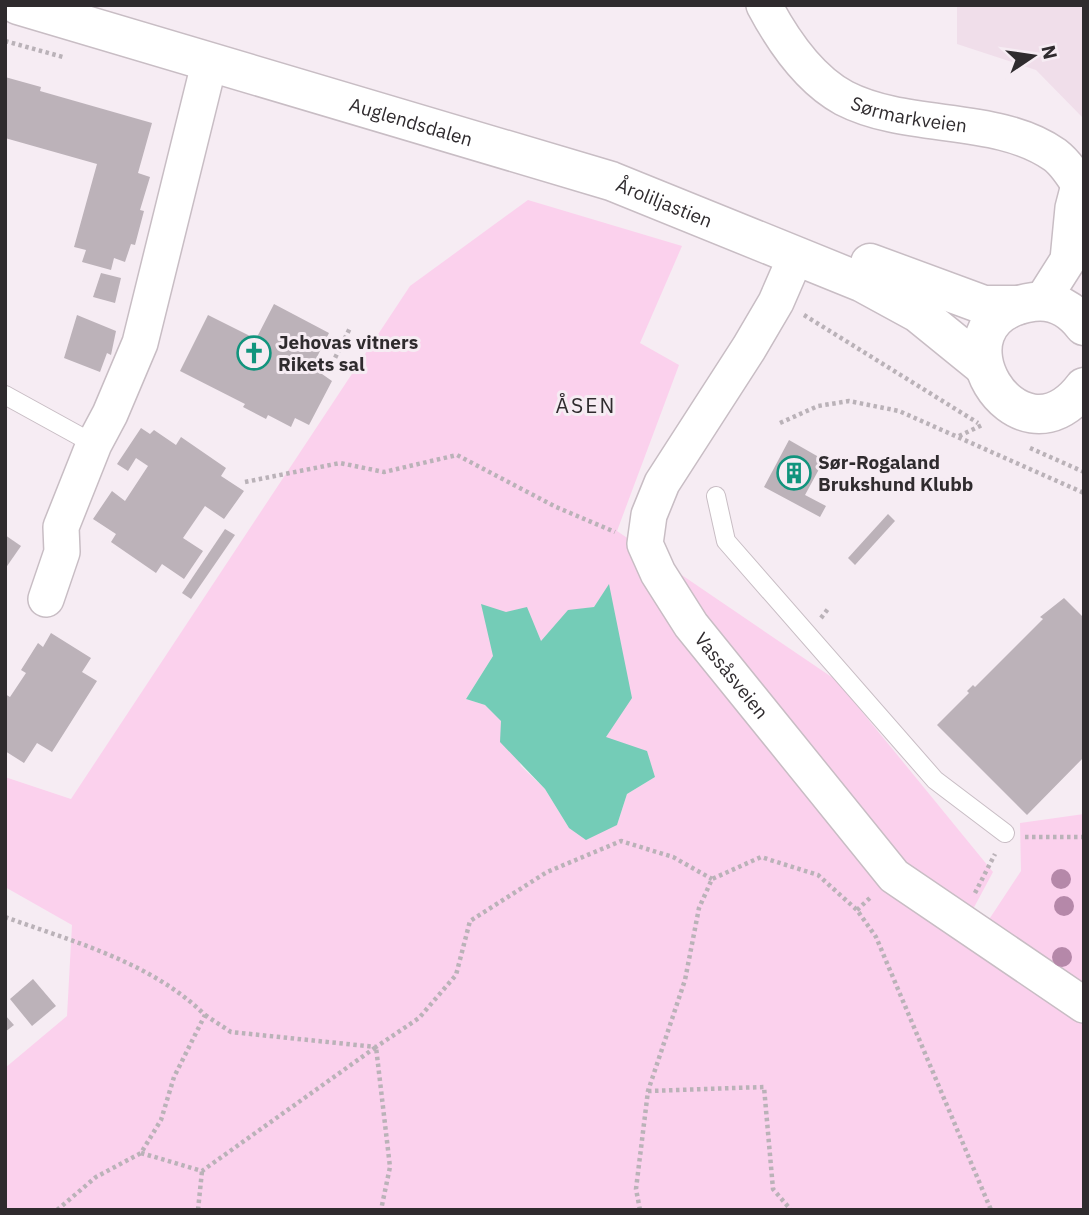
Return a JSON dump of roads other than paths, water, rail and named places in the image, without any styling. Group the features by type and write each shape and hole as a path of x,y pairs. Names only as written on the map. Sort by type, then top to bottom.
{"main road":[{"name":"Auglendsdalen","path":"18,5 209,64 611,181"},
{"name":"Åroliljastien","path":"611,181 863,284 918,313 982,365"},
{"name":"Åroliljastien","path":"611,181 665,188 984,305 1030,303"},
{"path":"1075,404 1028,411 1001,399 989,384 982,365 982,346 989,328 1002,314 1030,303 1071,312 1083,323"}],"street":[{"name":"Sørmarkveien","path":"764,5 800,60 841,97 879,113 988,131 1031,142 1056,156 1081,189 1073,208 1068,260 1030,303"},
{"path":"46,599 62,552 61,527 94,444 140,344 209,64"},
{"name":"Vassåsveien","path":"796,256 775,302 662,483 649,515 645,544 658,573 691,625 894,876 1084,1005"}],"lane":[{"path":"5,395 94,444"},
{"path":"716,496 726,541 934,780 1005,833"}],"place":[{"name":"Jehovas vitners Rikets sal","path":"254,353"},
{"name":"Sør-Rogaland Brukshund Klubb","path":"794,473"}],"district":[{"name":"ÅSEN","path":"586,405"}]}
